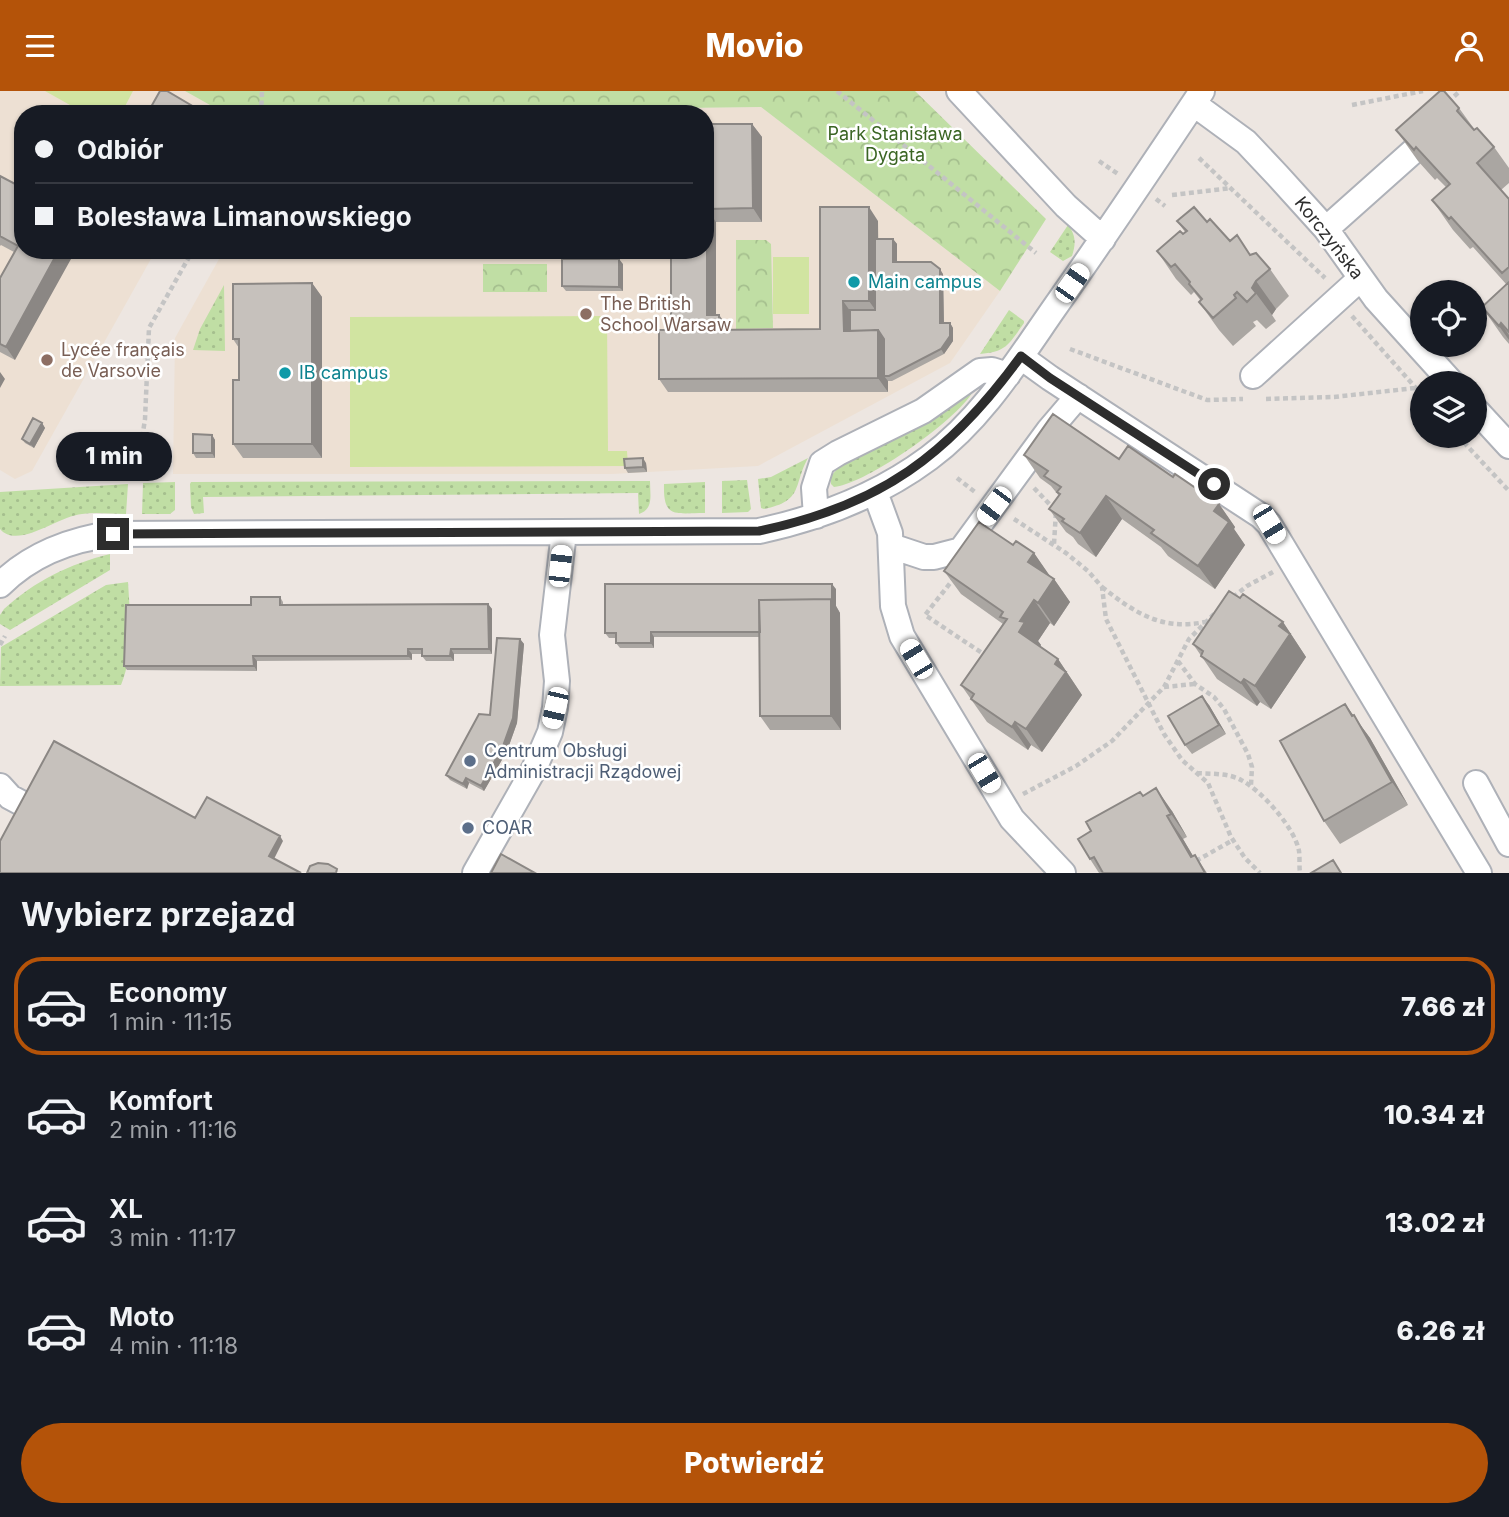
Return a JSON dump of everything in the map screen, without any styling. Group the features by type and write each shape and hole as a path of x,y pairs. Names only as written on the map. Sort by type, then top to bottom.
{"street":[{"path":"959,91 1066,206 1103,239"},
{"path":"2,579 64,545 90,537 113,534 759,531 816,516 875,492 932,456 983,407 1103,239 1198,97"},
{"name":"Korczyńska","path":"1198,97 1245,142 1326,229 1376,299 1441,371"},
{"path":"1326,229 1438,129"},
{"path":"1253,376 1361,278"},
{"path":"816,516 814,488 822,463 923,411 980,371 1014,366 1078,396 1254,509 1269,524 1479,873"},
{"path":"891,546 924,557 961,550 1049,430 1078,396"},
{"path":"1487,422 1509,446"},
{"path":"875,492 890,533 893,606 897,624 1012,820 1063,873"},
{"path":"475,873 540,758 550,732 557,681 552,635 564,532"},
{"path":"1476,783 1509,844"},
{"path":"0,786 10,797 25,806"}],"path":[{"path":"837,91 1036,253"},
{"path":"1352,105 1423,91"},
{"path":"1199,158 1335,288 1355,322 1410,383"},
{"path":"1099,161 1125,179"},
{"path":"1172,195 1231,188"},
{"path":"136,479 145,419 149,328 188,259"},
{"path":"1469,448 1509,491"},
{"path":"957,478 1054,545 1088,571 1102,587 1146,618 1191,625 1206,622"},
{"path":"1029,482 1056,511 1054,545"},
{"path":"1226,602 1262,577 1293,564"},
{"path":"957,574 925,615 988,657 983,667"},
{"path":"1102,587 1106,619 1164,734 1182,760 1208,783 1233,840 1259,873"},
{"path":"1003,804 1093,756 1112,741 1164,687 1189,639 1218,610"},
{"path":"0,646 5,636"},
{"path":"1178,661 1195,684 1214,697 1224,709 1248,754 1252,767 1251,786"},
{"path":"1164,687 1195,684"},
{"path":"1196,772 1239,778 1251,786 1280,815 1293,834 1299,851 1300,873"},
{"path":"1196,861 1233,840"}],"shaded area":[{"name":"Lycée français de Varsovie","path":"0,91 185,91 210,105 14,105 14,259 151,259 32,471 15,479 0,470"},
{"name":"The British School Warsaw","path":"761,107 1000,291 950,363 758,466 612,474 173,474 175,338 219,259 714,259 714,108"}],"green space":[{"path":"45,91 133,91 126,105 70,105"},
{"name":"Park Stanisława Dygata","path":"185,91 915,91 1046,219 1000,291 761,107 210,105"},
{"path":"1068,225 1074,236 1074,247 1072,256 1063,261 1050,252"},
{"path":"736,240 766,240 771,244 773,328 736,329"},
{"path":"773,257 809,257 809,314 773,314"},
{"path":"483,264 547,264 547,292 483,292"},
{"path":"224,285 225,351 193,350 200,329"},
{"path":"1009,310 1024,323 1002,349 980,354"},
{"path":"607,316 608,451 627,451 628,466 350,467 350,317"},
{"path":"975,388 952,415 890,462 849,483 834,487 831,484 831,476 839,467 926,421"},
{"path":"808,458 792,496 777,506 761,508 758,479 771,477"},
{"path":"747,480 751,509 748,512 722,513 722,481"},
{"path":"650,481 649,505 639,514 638,493 203,497 204,513 194,514 190,484 191,482"},
{"path":"175,482 175,510 170,514 142,514 143,483"},
{"path":"705,482 705,513 679,513 669,509 664,495 664,484"},
{"path":"128,484 126,514 72,516 17,536 0,529 0,492"},
{"path":"110,554 110,570 10,630 0,624 0,615 4,609 40,582 67,568"},
{"path":"128,582 129,647 121,685 0,686 1,647 106,585"}],"building":[{"path":"160,91 167,91 191,105 152,105"},
{"path":"1440,91 1444,91 1459,108 1457,111 1494,147 1477,163 1509,199 1509,267 1502,273 1432,200 1450,184 1416,147 1414,150 1396,130"},
{"name":"Main campus","path":"714,124 752,124 753,208 714,209"},
{"path":"0,176 14,183 14,244 0,236"},
{"name":"Main campus","path":"820,207 869,207 869,301 843,301 844,331 878,330 878,378 659,379 659,330 671,330 671,259 707,259 707,315 719,315 719,325 707,325 707,330 820,329"},
{"path":"1194,207 1207,222 1210,219 1230,241 1237,235 1250,255 1256,253 1270,269 1256,281 1252,288 1256,293 1247,302 1237,292 1234,295 1236,298 1213,318 1199,302 1202,299 1175,264 1171,267 1157,251 1180,231 1183,234 1187,231 1177,221"},
{"path":"875,239 893,239 893,262 931,262 940,269 940,323 950,323 950,336 941,349 889,376 884,376 884,339 878,330 850,331 850,310 875,310"},
{"path":"14,253 14,259 54,259 6,347 0,344 0,278"},
{"path":"562,259 619,259 619,287 562,286"},
{"path":"1509,282 1509,332 1501,323 1499,326 1487,313 1487,302"},
{"name":"IB campus","path":"312,283 312,444 233,444 233,380 239,380 239,339 233,339 233,284"},
{"path":"1053,414 1119,459 1128,446 1219,504 1214,511 1229,522 1198,566 1151,533 1154,530 1106,496 1080,533 1049,509 1060,494 1057,492 1061,487 1044,476 1048,471 1024,455"},
{"path":"33,418 42,423 30,444 22,439"},
{"path":"193,434 212,435 212,453 193,453"},
{"path":"643,458 643,467 625,468 624,459"},
{"path":"979,522 1013,545 1016,541 1034,553 1028,562 1054,579 1038,603 1034,600 1020,621 1025,622 1019,632 1058,659 1055,664 1066,672 1026,729 1015,722 1012,727 971,699 974,694 961,685 1007,619 1000,617 1003,612 944,571"},
{"path":"605,584 832,584 832,601 759,600 760,632 651,632 651,643 616,643 616,633 605,633"},
{"path":"1229,591 1240,598 1243,594 1283,622 1279,626 1290,634 1255,686 1244,679 1241,683 1201,656 1203,651 1193,644"},
{"path":"251,597 280,597 280,605 488,604 489,649 451,649 450,656 422,656 422,649 408,649 408,656 253,656 254,666 124,666 126,605 251,605"},
{"path":"831,599 831,716 760,716 759,600"},
{"path":"497,638 520,639 513,718 503,746 481,786 466,778 463,784 446,775 479,714 490,715"},
{"path":"1202,696 1219,725 1185,745 1168,716"},
{"path":"1345,704 1392,782 1324,821 1280,741"},
{"path":"54,741 195,818 207,797 280,836 269,856 301,873 0,873 0,841"},
{"path":"1156,788 1171,814 1167,816 1191,857 1195,855 1205,873 1103,873 1094,857 1090,859 1078,839 1091,831 1086,822 1140,792 1143,796"},
{"path":"501,854 535,873 491,873"},
{"path":"1333,860 1341,873 1311,873"},
{"path":"318,863 337,869 336,873 307,873 310,866"}],"place":[{"name":"Main campus","path":"854,282"},
{"name":"The British School Warsaw","path":"586,314"},
{"name":"Lycée français de Varsovie","path":"47,360"},
{"name":"IB campus","path":"285,373"},
{"name":"Centrum Obsługi Administracji Rządowej","path":"470,761"},
{"name":"COAR","path":"468,828"}],"route":[{"path":"113,534 759,531 805,520 844,505 875,492 906,474 932,456 983,407 1021,356 1050,378 1214,484"}]}
